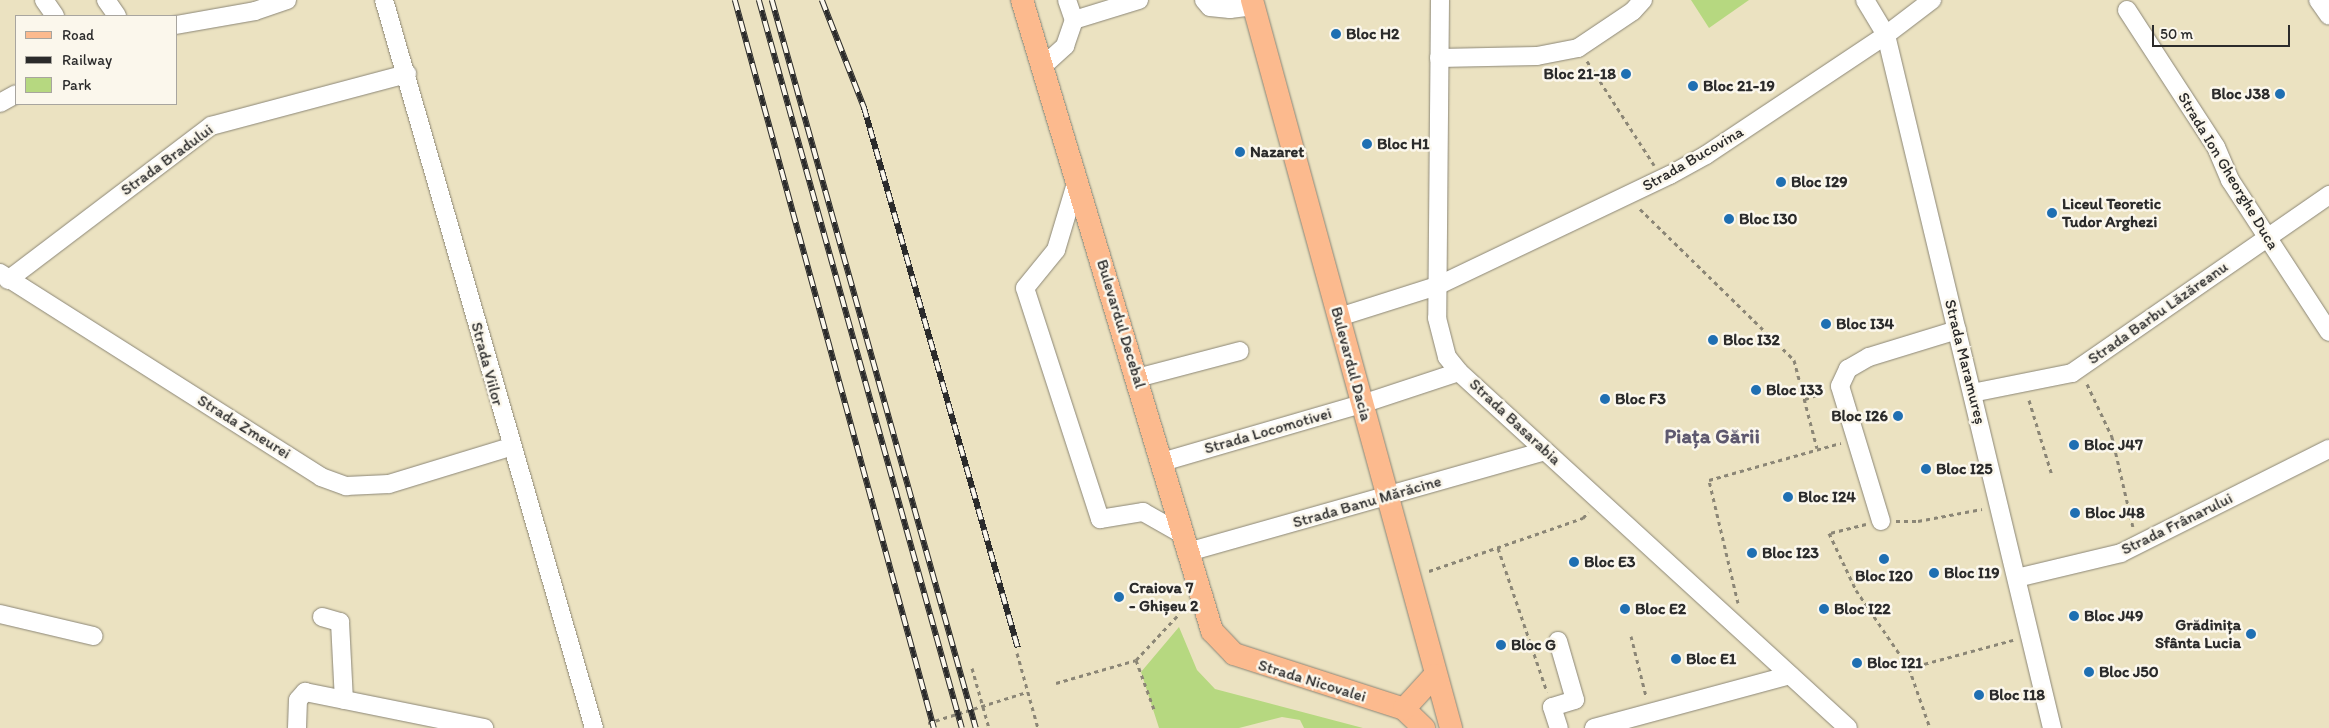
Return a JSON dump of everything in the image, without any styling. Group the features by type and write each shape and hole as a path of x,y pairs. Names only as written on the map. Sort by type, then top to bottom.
{"main road":[{"name":"Bulevardul Decebal","path":"1022,0 1212,631 1223,646"},
{"name":"Bulevardul Dacia","path":"1253,3 1451,728"},
{"name":"Strada Nicovalei","path":"1223,646 1234,654 1262,666 1404,709"},
{"path":"1424,728 1404,709 1435,675"}],"street":[{"path":"44,0 54,15"},
{"path":"106,0 116,15"},
{"path":"178,24 251,5 287,0"},
{"name":"Strada Viilor","path":"384,0 408,74 510,447 594,728"},
{"path":"1043,66 1065,46 1074,20 1068,0"},
{"path":"1074,20 1138,0"},
{"path":"1204,0 1210,7 1230,9 1253,3"},
{"name":"Strada Basarabia","path":"1440,0 1437,318 1447,356 1459,372 1848,728"},
{"path":"1439,58 1537,56 1578,48 1633,11 1643,0"},
{"name":"Strada Maramureș","path":"1865,0 1886,35 2052,728"},
{"name":"Strada Bucovina","path":"1339,317 1437,286 1663,179 1706,155 1886,35 1932,0"},
{"path":"2318,0 2329,16"},
{"name":"Strada Ion Gheorghe Duca","path":"2127,10 2216,147 2230,180 2329,332"},
{"name":"Strada Bradului","path":"4,277 211,126 408,74"},
{"path":"0,103 15,95"},
{"path":"1077,180 1056,250 1025,288 1100,519 1143,512 1185,543"},
{"name":"Strada Barbu Lăzăreanu","path":"1972,393 2072,372 2329,195"},
{"name":"Strada Zmeurei","path":"4,277 321,477 346,486 389,484 510,447"},
{"path":"1881,521 1840,386 1848,369 1869,357 1957,330"},
{"path":"1137,378 1240,351"},
{"name":"Strada Locomotivei","path":"1162,462 1362,404 1459,372"},
{"name":"Strada Frânarului","path":"2017,578 2121,553 2329,449"},
{"name":"Strada Banu Mărăcine","path":"1185,543 1387,496 1545,451"},
{"path":"0,614 93,636"},
{"path":"322,617 340,622 344,700"},
{"path":"1558,642 1575,700 1552,707 1559,728"},
{"path":"1594,728 1790,675"},
{"path":"297,728 300,695 306,692 484,728"}],"path":[{"path":"1578,48 1663,179"},
{"path":"1627,196 1794,360 1817,448"},
{"path":"2079,368 2112,437 2137,545"},
{"path":"2024,382 2052,475"},
{"path":"1742,630 1737,593 1709,480 1817,448 1856,440"},
{"path":"1409,578 1583,518 1600,500"},
{"path":"1930,728 1909,668 1856,590 1829,533 1881,521 1918,521 1999,505"},
{"path":"1498,548 1552,707"},
{"path":"1056,683 1136,660 1180,613"},
{"path":"1631,636 1651,713"},
{"path":"1909,668 2030,636"},
{"path":"1017,653 1038,728"},
{"path":"1136,660 1155,712"},
{"path":"972,668 989,728"},
{"path":"928,723 1027,692"}],"green space":[{"path":"1691,0 1749,0 1709,28"},
{"path":"1179,627 1197,670 1215,689 1363,728 1304,728 1300,720 1282,717 1239,728 1159,728 1141,672"}],"railway":[{"path":"735,0 934,728"},
{"path":"759,0 962,728"},
{"path":"772,0 976,728"},
{"path":"822,0 864,107 1018,648"}],"place":[{"name":"Bloc H2","path":"1336,34"},
{"name":"Bloc 21-18","path":"1626,74"},
{"name":"Bloc 21-19","path":"1693,86"},
{"name":"Bloc J38","path":"2280,94"},
{"name":"Bloc H1","path":"1367,144"},
{"name":"Nazaret","path":"1240,152"},
{"name":"Bloc I29","path":"1781,182"},
{"name":"Liceul Teoretic Tudor Arghezi","path":"2052,213"},
{"name":"Bloc I30","path":"1729,219"},
{"name":"Bloc I34","path":"1826,324"},
{"name":"Bloc I32","path":"1713,340"},
{"name":"Bloc I33","path":"1756,390"},
{"name":"Bloc F3","path":"1605,399"},
{"name":"Bloc I26","path":"1898,416"},
{"name":"Bloc J47","path":"2074,445"},
{"name":"Bloc I25","path":"1926,469"},
{"name":"Bloc I24","path":"1788,497"},
{"name":"Bloc J48","path":"2075,513"},
{"name":"Bloc I23","path":"1752,553"},
{"name":"Bloc I20","path":"1884,559"},
{"name":"Bloc E3","path":"1574,562"},
{"name":"Bloc I19","path":"1934,573"},
{"name":"Craiova 7 - Ghișeu 2","path":"1119,597"},
{"name":"Bloc E2","path":"1625,609"},
{"name":"Bloc I22","path":"1824,609"},
{"name":"Bloc J49","path":"2074,616"},
{"name":"Grădinița Sfânta Lucia","path":"2251,634"},
{"name":"Bloc G","path":"1501,645"},
{"name":"Bloc E1","path":"1676,659"},
{"name":"Bloc I21","path":"1857,663"},
{"name":"Bloc J50","path":"2089,672"},
{"name":"Bloc I18","path":"1979,695"}],"district":[{"name":"Piața Gării","path":"1712,436"}]}
